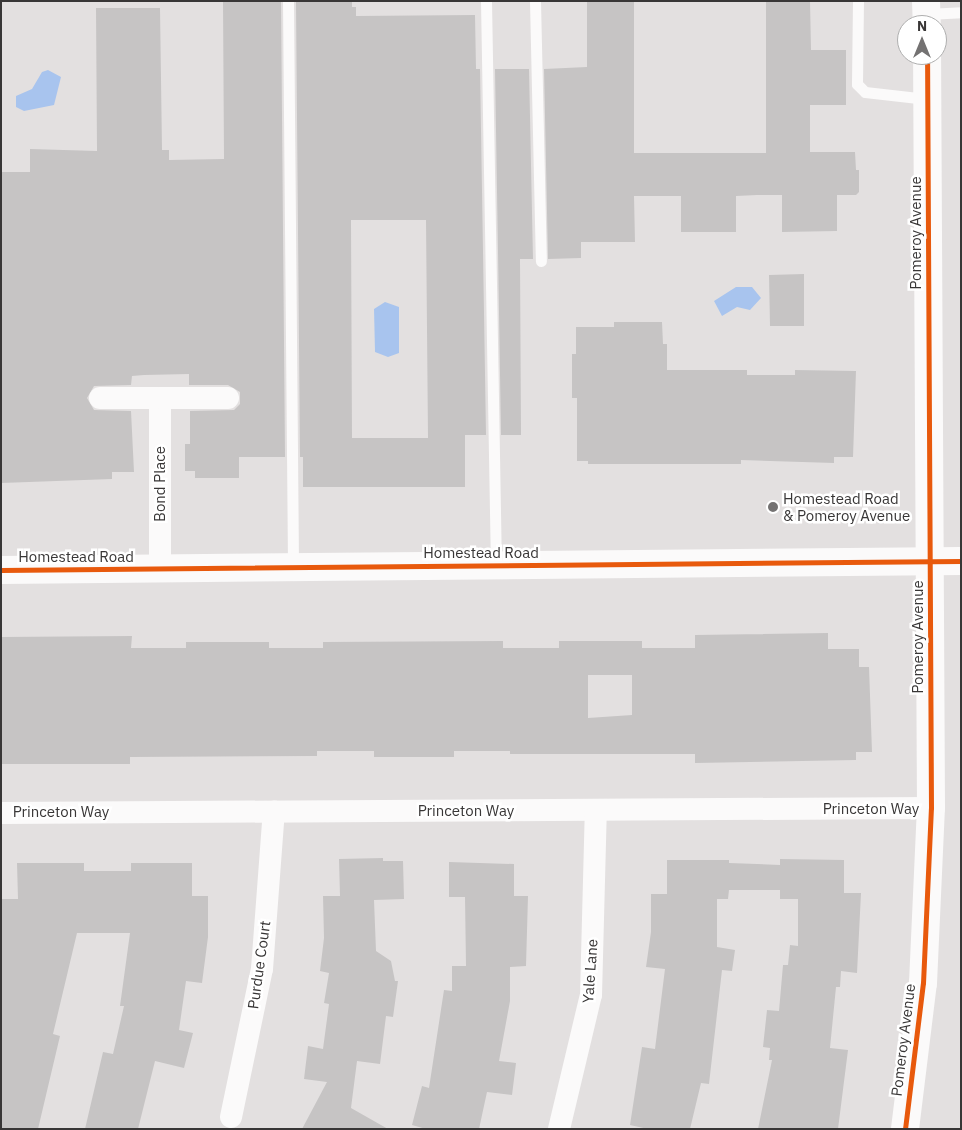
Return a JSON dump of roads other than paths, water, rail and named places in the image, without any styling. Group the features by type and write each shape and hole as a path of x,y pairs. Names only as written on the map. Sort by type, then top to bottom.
{"street":[{"name":"Pomeroy Avenue","path":"905,1129 923,983 931,808 927,65"},
{"path":"100,398 228,398"},
{"name":"Bond Place","path":"160,398 160,569"},
{"name":"Homestead Road","path":"1,570 961,562"},
{"name":"Princeton Way","path":"1,813 931,808"},
{"name":"Yale Lane","path":"559,1129 590,995 596,810"},
{"name":"Purdue Court","path":"231,1117 262,969 274,811"}],"lane":[{"path":"288,1 293,567"},
{"path":"486,1 496,566"},
{"path":"535,1 540,261"},
{"path":"858,1 858,84 865,92 927,99"},
{"path":"927,13 961,12"}],"water":[{"path":"48,70 61,77 54,105 24,111 16,107 16,96 32,89 42,72"},
{"path":"736,287 752,287 761,298 750,310 737,307 722,316 714,301"},
{"path":"385,302 399,307 399,353 388,357 375,352 374,309"}],"place":[{"name":"Homestead Road & Pomeroy Avenue","path":"773,507"}]}
